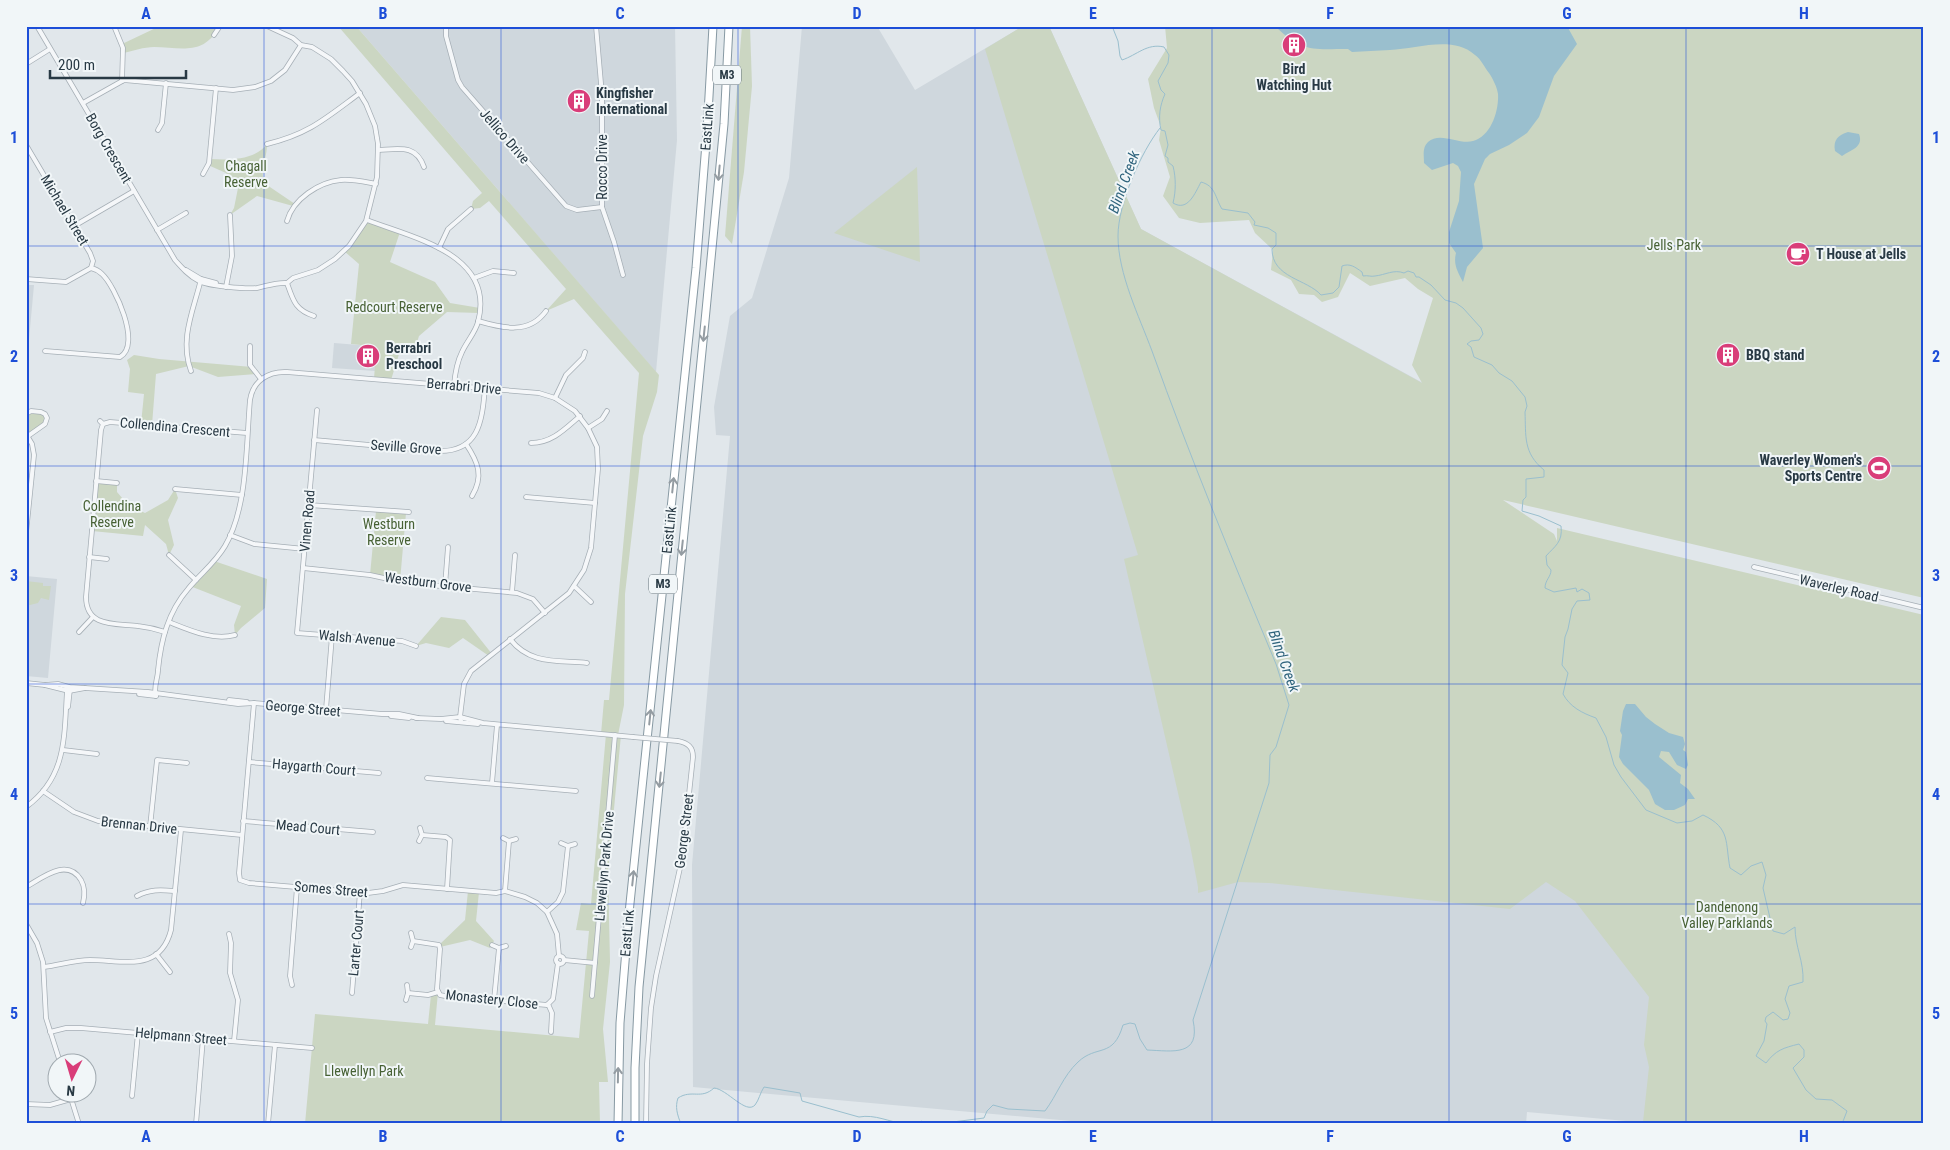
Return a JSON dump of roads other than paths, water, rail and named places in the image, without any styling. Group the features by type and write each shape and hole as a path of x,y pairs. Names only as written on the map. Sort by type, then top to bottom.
{"highway":[{"name":"EastLink","path":"618,1124 620,1023 629,913 696,268 707,131 712,45 711,26"},
{"name":"EastLink","path":"635,1124 635,1068 639,987 724,124 730,26"}],"street":[{"name":"Borg Crescent","path":"37,26 173,257 182,268 201,280 211,280 226,287 253,288 277,282 287,282 318,270 335,259 349,246 367,220 376,184 379,150 375,126 360,94 348,76 312,47 301,45 293,38 268,26"},
{"path":"114,26 123,48 122,81"},
{"path":"214,35 220,26"},
{"name":"Jellico Drive","path":"448,26 446,36 462,88 566,206 577,210 602,207"},
{"name":"Rocco Drive","path":"596,26 602,95 602,207 623,275"},
{"path":"83,103 122,81 243,89 265,84 285,70 301,45"},
{"path":"26,64 51,50"},
{"path":"158,130 162,123 166,84"},
{"path":"203,174 209,163 216,88"},
{"path":"267,144 285,140 309,130 360,94"},
{"name":"Michael Street","path":"26,145 92,257 91,268"},
{"path":"379,150 409,150 417,154 424,167"},
{"path":"287,220 290,211 297,203 308,194 328,184 347,180 376,184"},
{"path":"74,226 134,191"},
{"path":"440,248 448,230 471,209"},
{"path":"157,230 186,213"},
{"path":"226,287 232,256 230,215"},
{"path":"367,220 440,248 460,260 474,278 480,301 478,322 459,359 454,385"},
{"path":"26,279 66,282 91,268 104,276 123,312 127,332 126,347 123,355"},
{"path":"474,278 495,271 514,273"},
{"path":"191,371 188,360 188,323 201,280"},
{"path":"287,282 292,298 299,309 314,316"},
{"path":"478,322 503,328 521,328 535,323 546,311"},
{"path":"156,694 160,651 169,622 178,603 214,561 230,535 237,518 242,494 251,396 262,379 250,365 250,346"},
{"path":"45,351 116,357 123,355"},
{"path":"555,398 566,375 583,358 585,352"},
{"path":"123,355 127,360"},
{"name":"Berrabri Drive","path":"262,379 273,373 287,372 534,392 555,398 570,407 580,416 588,428 598,455 590,555 584,570 565,597 471,671 464,684 461,719"},
{"path":"472,496 479,482 479,470 477,462 466,444 474,436 480,425 485,388"},
{"name":"Vinen Road","path":"297,632 317,410"},
{"path":"26,414 31,411 41,412 46,414 47,418 44,424 27,435 32,444 34,454 26,533"},
{"path":"588,428 602,419 607,411"},
{"path":"531,443 543,442 556,436 580,416"},
{"name":"Collendina Crescent","path":"93,617 88,610 86,600 102,422 247,433"},
{"name":"Seville Grove","path":"314,440 441,451 456,449 466,444"},
{"path":"96,481 118,483"},
{"path":"175,489 242,494"},
{"path":"526,497 595,504"},
{"path":"309,505 409,512"},
{"path":"230,535 254,544 305,550"},
{"path":"445,586 448,547"},
{"path":"169,555 196,580"},
{"path":"512,592 515,555"},
{"path":"89,558 107,559"},
{"name":"Waverley Road","path":"1754,567 1924,608"},
{"name":"Westburn Grove","path":"303,568 368,574 407,583 523,594 532,599 545,613"},
{"path":"574,586 591,602"},
{"path":"79,632 93,617 104,622 146,627 165,632"},
{"path":"169,622 210,636 224,637 236,635"},
{"name":"Walsh Avenue","path":"297,632 402,641 416,646"},
{"path":"326,710 332,636"},
{"path":"510,639 520,651 534,658 587,663"},
{"name":"George Street","path":"26,683 58,684 69,690 87,688 240,700 254,704 382,714 399,718 441,719 452,722 461,719 470,724 483,723 615,735 678,741 689,744 693,757 682,859 656,976 651,1008 647,1064 646,1124"},
{"path":"26,808 44,791 55,773 63,750 69,690"},
{"name":"Somes Street","path":"254,704 243,821 240,880 245,882 375,893 403,885 496,893 505,891 532,900 547,912 558,934 558,956"},
{"path":"492,783 497,725"},
{"name":"Llewellyn Park Drive","path":"592,996 615,735"},
{"path":"63,750 97,754"},
{"path":"150,827 157,760 187,763"},
{"name":"Haygarth Court","path":"249,762 379,773"},
{"path":"427,778 576,791"},
{"name":"Brennan Drive","path":"44,791 68,809 91,819 112,824 242,836"},
{"name":"Mead Court","path":"243,821 374,832"},
{"path":"420,828 422,835 420,841"},
{"path":"44,967 86,960 136,963 156,954 165,944 171,933 181,830"},
{"path":"422,835 446,837 450,840 447,889"},
{"path":"503,838 510,841 516,839"},
{"path":"505,891 510,841"},
{"path":"561,843 568,846 574,844"},
{"path":"547,912 558,902 563,892 568,846"},
{"path":"26,887 54,871 70,871 79,877 83,883 85,894 83,902"},
{"path":"292,985 290,976 297,887"},
{"path":"137,896 145,891 175,892"},
{"name":"Larter Court","path":"352,993 360,892"},
{"path":"26,924 39,949 44,967 45,1008 57,1052"},
{"path":"411,933 413,941 411,947"},
{"path":"229,934 231,942 230,973 238,1000 234,1041"},
{"name":"Monastery Close","path":"413,941 435,943 440,946 438,992 444,996 548,1004 554,996 558,963"},
{"path":"492,945 499,948 506,946"},
{"path":"494,1000 499,948"},
{"path":"156,954 170,972"},
{"path":"564,960 562,956 558,956 556,960 558,963 562,963 564,960 595,963"},
{"path":"406,1000 408,993 407,985"},
{"path":"408,993 428,995 438,992"},
{"path":"548,1004 552,1012 551,1032"},
{"name":"Helpmann Street","path":"50,1032 75,1027 312,1048"},
{"path":"132,1096 138,1033"},
{"path":"196,1124 203,1038"},
{"path":"268,1124 276,1045"},
{"path":"26,1104 50,1106 63,1102"},
{"path":"73,1102 79,1124"}],"water":[{"path":"1275,26 1567,26 1577,44 1554,76 1539,117 1527,133 1509,145 1490,154 1485,159 1474,184 1483,248 1467,267 1463,282 1456,265 1456,253 1449,243 1449,232 1459,201 1461,172 1458,166 1453,163 1432,170 1424,163 1424,152 1426,144 1433,139 1444,138 1468,142 1473,141 1485,134 1493,122 1498,94 1493,80 1481,61 1466,49 1445,44 1352,52 1348,49 1308,48 1293,41"},
{"path":"1848,132 1859,134 1860,142 1856,148 1842,156 1835,151 1835,144 1839,136"},
{"path":"1626,704 1635,704 1655,724 1669,733 1683,737 1685,744 1683,750 1686,752 1688,765 1686,769 1677,765 1669,752 1661,751 1659,757 1681,775 1680,783 1688,789 1695,799 1688,799 1685,805 1674,810 1665,810 1655,804 1649,790 1623,764 1619,757 1622,735 1620,731"}],"waterway":[{"path":"1112,26 1118,41 1122,60 1142,50 1158,46 1164,47 1169,55 1168,63 1158,81 1161,90 1165,94 1160,120 1161,130 1165,131 1168,145 1165,156 1173,166 1174,171 1175,189 1173,203 1178,205 1187,203 1201,182 1206,184 1212,189 1222,209 1248,213 1255,222 1254,225 1268,228 1276,233 1276,245 1272,249 1278,266 1291,277 1321,295 1333,293 1339,287 1342,266 1345,265 1355,267 1362,272 1363,276 1397,272 1404,273 1408,271 1431,285 1445,300 1456,303 1463,308 1481,328 1483,334 1479,340 1471,341 1467,344 1471,347 1474,357 1492,365 1499,373 1512,381 1525,397 1527,406 1525,412 1527,444 1532,457 1544,470 1544,477 1526,479 1526,497 1523,500 1522,511 1561,526 1560,540 1546,556 1547,565 1551,570 1545,588 1554,592 1576,588 1577,592 1582,589 1589,593 1590,600 1577,601 1572,609 1565,637 1562,665 1568,673 1563,694 1569,703 1577,709 1596,718 1606,737 1614,765 1646,810 1677,823 1692,821 1703,815 1712,820 1723,831 1727,844 1730,868 1741,875 1751,866 1762,862 1766,875 1763,888 1773,931 1784,934 1795,927 1803,982 1789,986 1785,999 1790,1013 1788,1019 1783,1020 1773,1012 1766,1017 1765,1021 1767,1024 1764,1041 1756,1056 1766,1063 1780,1050 1799,1044 1804,1050 1804,1057 1793,1068 1806,1090 1816,1099 1832,1100 1847,1111 1842,1124"},
{"name":"Blind Creek","path":"937,1124 984,1118 987,1111 993,1105 1008,1109 1045,1111 1073,1067 1085,1057 1104,1050 1114,1043 1123,1025 1135,1024 1140,1039 1147,1050 1175,1051 1189,1046 1193,1040 1193,1020 1269,783 1270,755 1276,747 1289,705 1276,664 1181,430 1130,295 1121,265 1118,236 1126,194 1145,150 1160,128"},
{"name":"Blind Creek","path":"681,1124 677,1104 678,1098 683,1095 701,1094 709,1092 714,1088 725,1092 747,1107 751,1107 755,1105 764,1087 800,1093 802,1101 859,1117 876,1117 905,1124"},
{"name":"Blind Creek","path":"918,1124 921,1121 926,1124"}],"place":[{"name":"Bird Watching Hut","path":"1294,45"},
{"name":"Kingfisher International","path":"579,101"},
{"name":"T House at Jells","path":"1798,254"},
{"name":"BBQ stand","path":"1728,355"},
{"name":"Berrabri Preschool","path":"368,356"},
{"name":"Waverley Women's Sports Centre","path":"1879,468"}],"park label":[{"name":"Chagall Reserve","path":"246,174"},
{"name":"Jells Park","path":"1674,245"},
{"name":"Redcourt Reserve","path":"394,307"},
{"name":"Collendina Reserve","path":"112,514"},
{"name":"Westburn Reserve","path":"389,532"},
{"name":"Dandenong Valley Parklands","path":"1727,916"},
{"name":"Llewellyn Park","path":"364,1071"}]}
